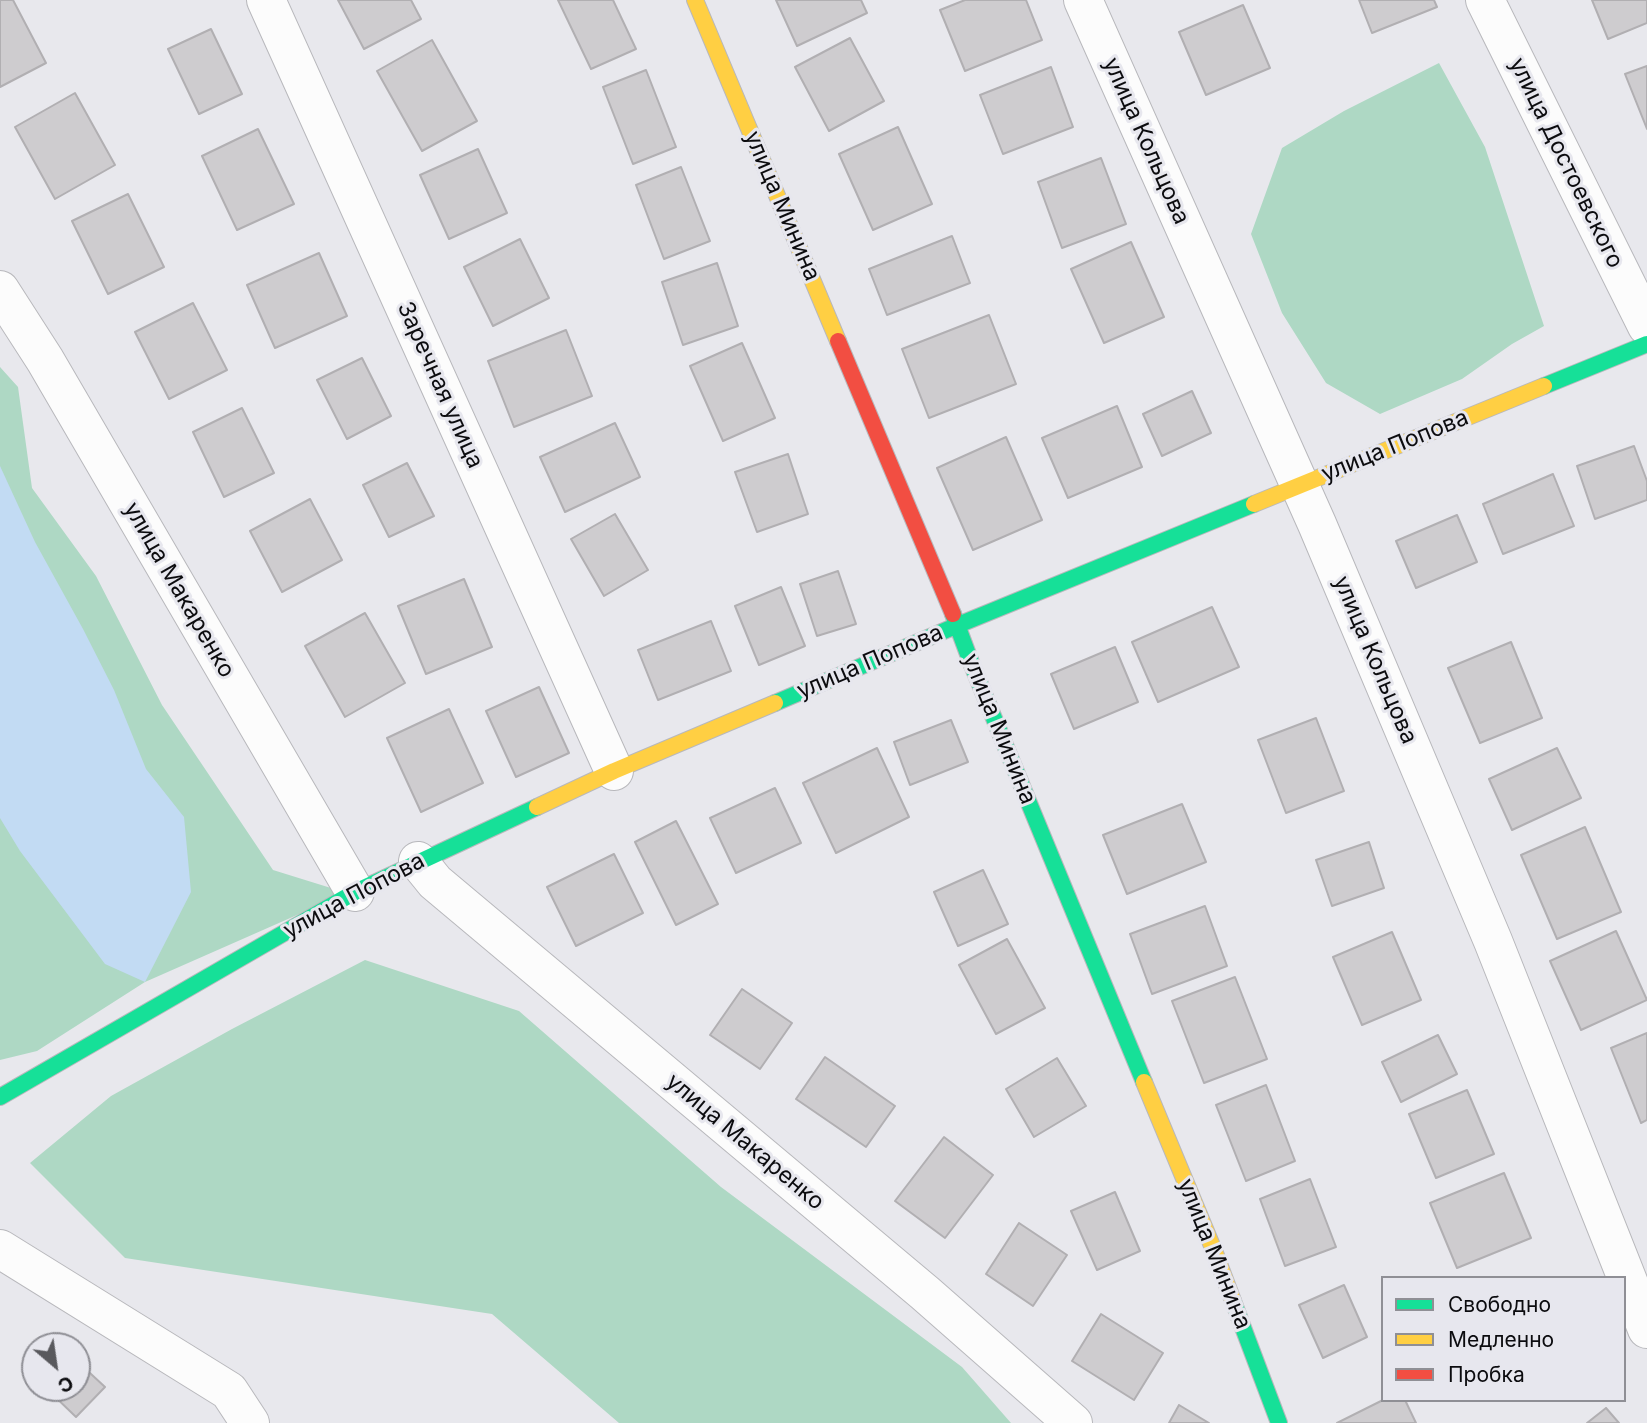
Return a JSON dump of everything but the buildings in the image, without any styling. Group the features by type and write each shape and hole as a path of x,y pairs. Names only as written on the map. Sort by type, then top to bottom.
{"street":[{"name":"Заречная улица","path":"266,0 614,771"},
{"name":"улица Минина","path":"695,0 958,625 972,665 1215,1253 1279,1423"},
{"name":"улица Кольцова","path":"1083,0 1300,485 1487,928 1626,1276"},
{"name":"улица Достоевского","path":"1485,0 1647,327"},
{"name":"улица Макаренко","path":"0,290 45,360 355,892"},
{"name":"улица Попова","path":"0,1097 355,892 614,771 958,625 1647,344"},
{"name":"улица Макаренко","path":"418,861 435,882 925,1293 1073,1423"},
{"path":"0,1249 229,1391 250,1423"},
{"name":"улица Кольцова","path":"1626,1276 1647,1329"}],"green space":[{"path":"1439,63 1485,147 1544,326 1512,344 1462,379 1380,414 1326,383 1282,313 1251,234 1282,148 1344,111"},
{"path":"0,367 18,387 32,488 96,576 162,705 273,870 347,893 145,982 37,1051 0,1060"},
{"path":"365,960 519,1011 721,1187 962,1367 1011,1423 619,1423 492,1314 125,1258 30,1163 111,1096"}],"water":[{"path":"0,466 35,542 114,690 146,769 184,817 191,892 145,982 105,964 20,851 0,818"}],"traffic: fast":[{"path":"1544,386 1647,344"},
{"path":"775,703 1254,504"},
{"path":"953,614 1144,1082"},
{"path":"0,1097 355,892 537,807"},
{"path":"1233,1301 1279,1423"}],"traffic: slow":[{"path":"695,0 838,341"},
{"path":"1254,504 1544,386"},
{"path":"537,807 614,771 775,703"},
{"path":"1144,1082 1233,1301"}],"traffic: jam":[{"path":"838,341 953,614"}]}
